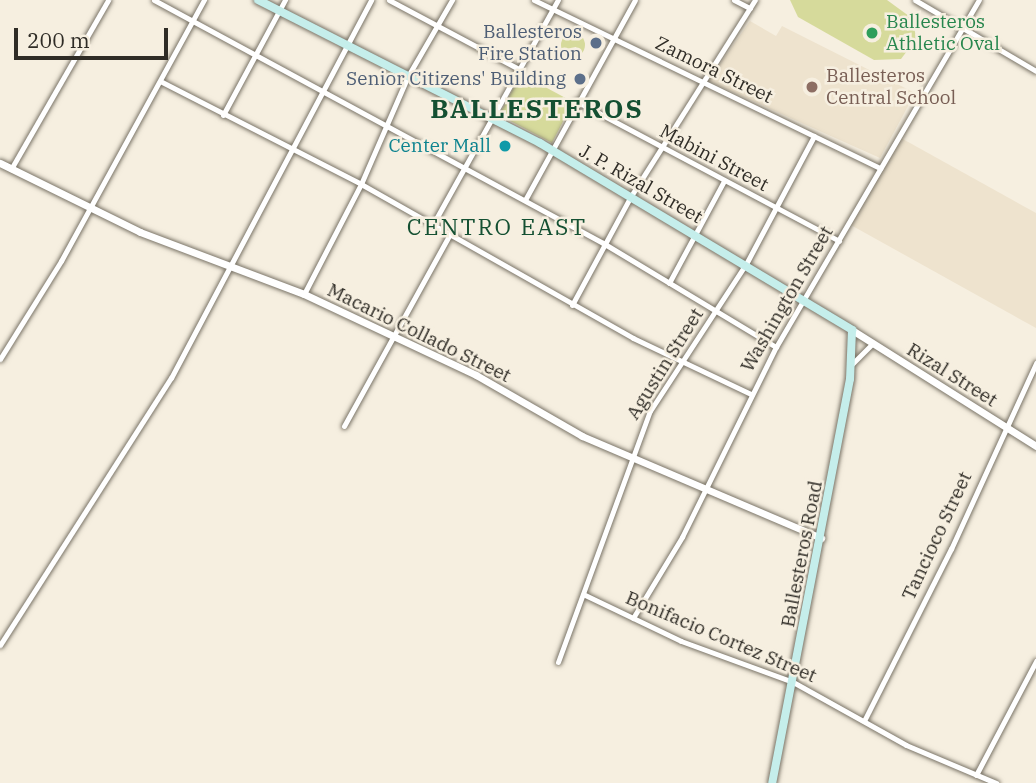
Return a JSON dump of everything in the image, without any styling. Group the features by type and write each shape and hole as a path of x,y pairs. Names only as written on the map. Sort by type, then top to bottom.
{"main road":[{"name":"J. P. Rizal Street","path":"258,0 551,150 807,300 852,330"},
{"name":"Ballesteros Road","path":"772,783 821,538 852,364 852,330"}],"street":[{"path":"11,169 107,0"},
{"path":"154,0 603,243 776,348"},
{"path":"0,359 162,82 204,0"},
{"path":"223,115 258,57 285,0"},
{"path":"0,645 145,421 324,93 371,0"},
{"path":"389,0 519,69"},
{"path":"304,294 361,184 408,76 452,0"},
{"name":"Zamora Street","path":"534,0 880,168"},
{"path":"432,226 558,0"},
{"path":"525,200 576,101 635,0"},
{"path":"734,0 750,8"},
{"path":"572,305 603,243 631,196 755,0"},
{"path":"915,0 1036,71"},
{"name":"Washington Street","path":"632,618 704,490 776,348 807,300 880,168 979,0"},
{"path":"162,82 361,184 572,305 681,363 751,394"},
{"name":"Mabini Street","path":"576,101 839,242"},
{"name":"Agustin Street","path":"558,662 585,595 650,411 746,264 814,136"},
{"name":"Macario Collado Street","path":"0,163 140,232 232,263 304,294 632,457 821,538"},
{"path":"670,283 724,181"},
{"path":"344,426 449,236"},
{"name":"Rizal Street","path":"852,330 1036,446"},
{"path":"852,364 873,343"},
{"name":"Tancioco Street","path":"864,721 951,549 1004,426 1036,363"},
{"name":"Bonifacio Cortez Street","path":"585,595 632,618 793,682 864,721 996,783"},
{"path":"976,775 1036,662"}],"shaded area":[{"name":"Ballesteros Central School","path":"750,21 776,36 782,26 915,93 880,158 708,81"},
{"path":"901,138 1036,213 1036,328 849,224"}],"green space":[{"name":"Ballesteros Athletic Oval","path":"790,0 887,0 913,19 916,39 901,59 874,60 798,17"},
{"path":"573,33 582,36 585,45 582,54 573,57 564,54 561,45 564,36"},
{"path":"521,74 573,102 552,143 499,115"}],"place":[{"name":"Ballesteros Athletic Oval","path":"872,33"},
{"name":"Ballesteros Fire Station","path":"596,43"},
{"name":"Senior Citizens' Building","path":"580,79"},
{"name":"Ballesteros Central School","path":"812,87"},
{"name":"Center Mall","path":"505,146"}],"district":[{"name":"BALLESTEROS","path":"537,109"},
{"name":"CENTRO EAST","path":"497,226"}]}
